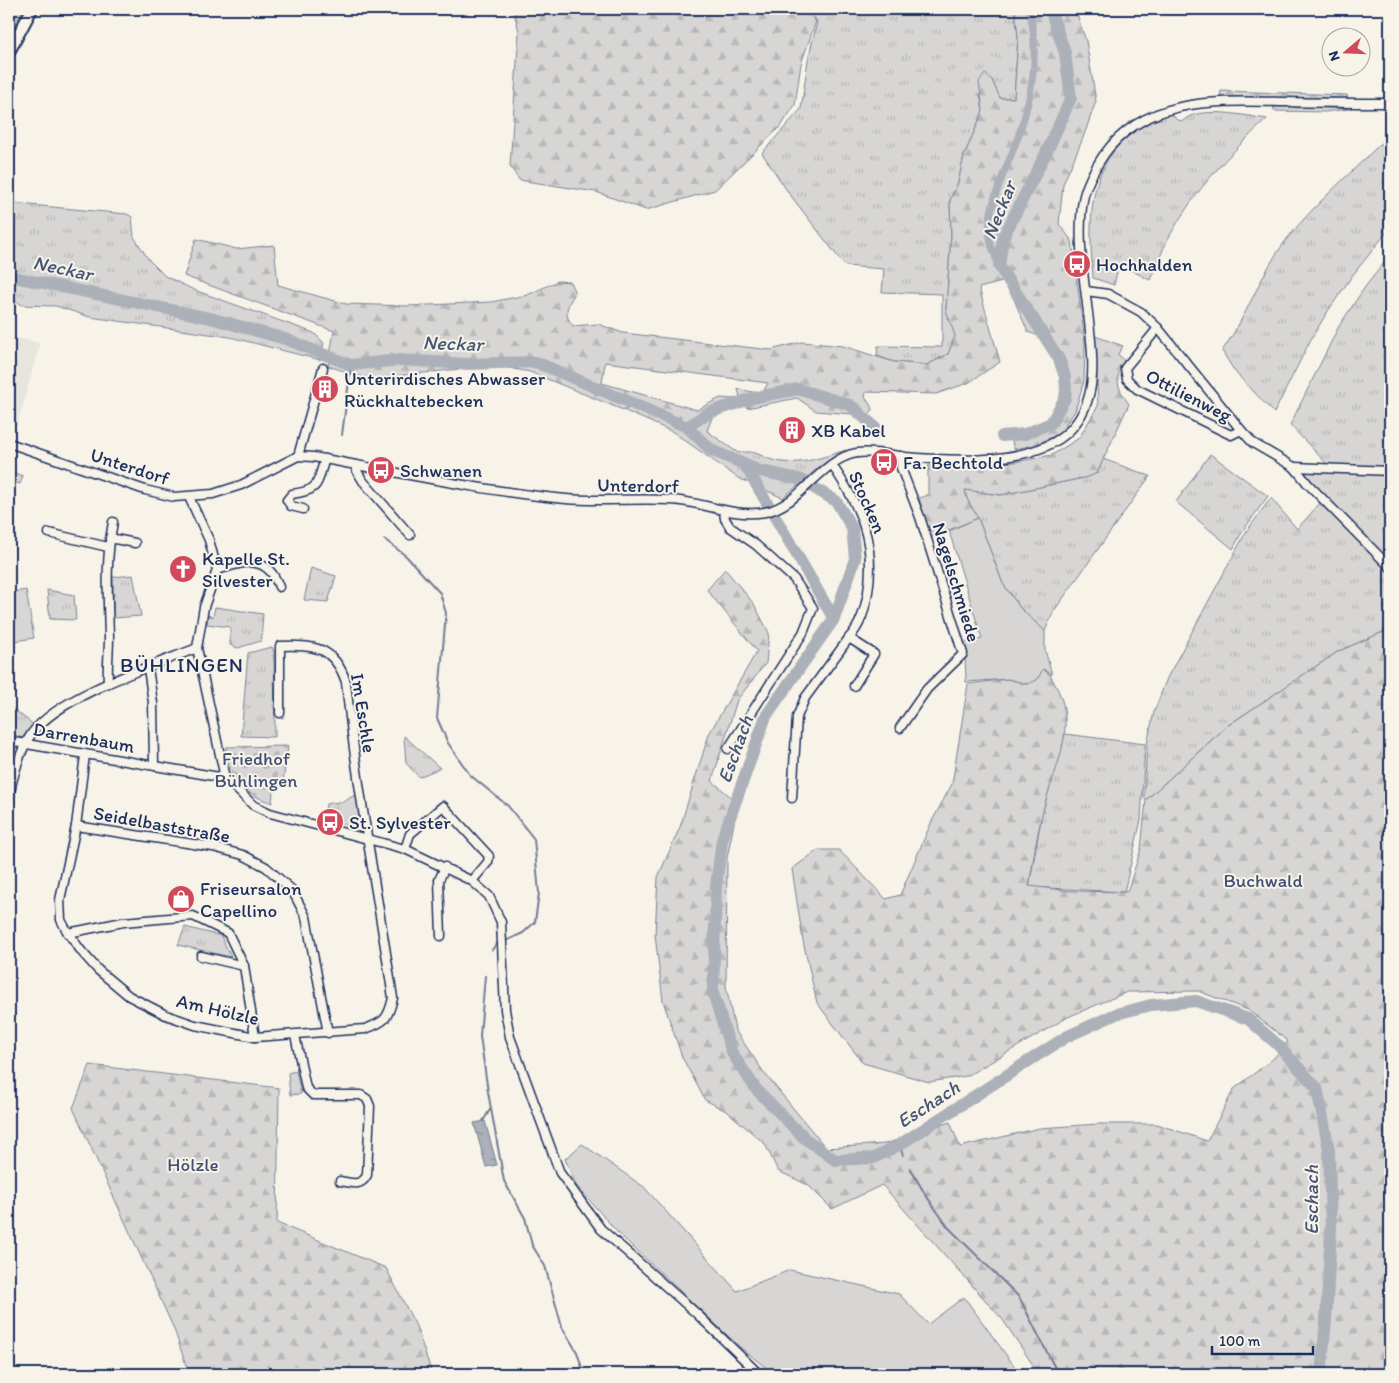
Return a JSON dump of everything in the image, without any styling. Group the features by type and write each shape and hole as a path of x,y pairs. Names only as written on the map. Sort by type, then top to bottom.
{"main road":[{"path":"9,52 32,9"}],"street":[{"name":"Unterdorf","path":"9,443 144,490 174,497 213,494 241,484 298,456 325,459 464,485 564,499 602,502 673,500 745,514 774,510 802,491 832,465 855,454 873,452 934,458 1014,456 1032,453 1051,446 1075,426 1088,402 1092,382 1081,229 1085,190 1093,171 1110,147 1129,129 1155,114 1198,103 1390,103"},
{"path":"1086,291 1108,294 1141,312 1158,328 1253,443 1294,467 1308,484 1390,567"},
{"name":"Ottilienweg","path":"1158,328 1125,368 1131,384 1144,394 1231,435 1241,430"},
{"path":"298,456 323,368"},
{"name":"Nagelschmiede","path":"900,728 928,689 963,654 920,517 901,468 901,456"},
{"path":"303,509 291,506 287,500 292,494 310,491 315,488 325,459"},
{"path":"357,465 357,471 363,481 410,535"},
{"name":"Stocken","path":"792,798 797,717 804,698 856,630 865,609 870,577 871,550 866,529 856,506 832,465"},
{"path":"1294,467 1390,471"},
{"path":"188,497 209,540 217,570 204,607 197,648 225,778 253,804 270,812 405,849 472,881 488,896 501,922 505,1010 510,1037 560,1172 601,1229 697,1314 758,1374"},
{"path":"724,510 725,519 730,527 756,545 794,579 812,608 802,633 728,748"},
{"path":"108,683 109,639 106,572 113,522"},
{"path":"49,532 108,547"},
{"path":"110,538 135,543"},
{"path":"217,570 246,561 260,564 274,577 278,587"},
{"path":"849,638 874,654 854,686"},
{"name":"Im Eschle","path":"280,713 280,646 315,647 333,658 342,670 346,682 366,838"},
{"path":"9,798 19,760 27,743 36,730 67,704 108,683 197,648"},
{"name":"Darrenbaum","path":"148,668 153,703 154,765"},
{"name":"Darrenbaum","path":"9,741 225,778"},
{"name":"Am Hölzle","path":"85,755 76,826 60,900 61,920 68,933 93,964 129,996 166,1015 195,1025 256,1037 328,1033 365,1029 381,1024 389,1015 393,998 374,876 366,838"},
{"path":"405,849 410,834 443,806 489,856 488,862 472,881"},
{"name":"Seidelbaststraße","path":"76,826 213,847 243,855 266,867 292,890 306,917 328,1033"},
{"path":"441,936 439,880 445,867"},
{"path":"68,933 123,922 193,916 228,933 244,966 256,1037"},
{"path":"201,956 244,966"},
{"path":"295,1035 306,1088 313,1095 361,1095 368,1099 370,1106 367,1175 364,1181 358,1184 340,1181"}],"shaded area":[{"path":"9,336 40,343 14,436 9,434"}],"green space":[{"path":"9,9 23,9 13,29 9,28"},
{"path":"513,9 803,9 816,21 801,64 795,105 781,126 715,190 646,210 596,192 519,180 510,166 519,31"},
{"path":"809,9 1015,9 1018,37 1014,98 1000,98 992,80 980,94 983,111 964,156 958,183 950,200 951,235 946,310 956,335 948,354 927,365 894,362 877,356 878,346 942,347 942,294 882,292 884,269 845,266 788,192 762,153 801,109 808,60 817,22"},
{"path":"1015,9 1075,9 1086,41 1096,101 1083,138 1063,184 1059,224 1072,241 1085,343 1084,381 1075,411 1060,433 1035,445 1014,449 1010,434 1039,428 1056,416 1061,406 1063,383 1056,360 1043,339 1028,332 1006,281 979,288 1000,362 968,383 936,394 866,392 865,397 873,409 867,419 852,414 816,411 797,398 747,408 740,397 738,389 762,394 768,383 605,362 602,383 697,410 720,398 734,399 738,409 688,422 638,404 623,410 530,372 503,367 460,369 369,379 328,366 334,331 184,276 196,239 237,249 274,245 278,285 346,304 408,306 491,302 527,295 558,281 570,282 575,293 568,305 567,313 573,326 598,324 623,333 771,350 802,342 843,346 894,362 927,365 948,354 955,336 946,310 951,235 950,200 958,183 964,156 983,111 979,82 985,74 992,80 1000,98 1014,98 1018,37"},
{"path":"1221,91 1347,95 1348,98 1220,97"},
{"path":"1301,106 1349,109 1325,112 1275,111 1273,107"},
{"path":"1170,112 1177,120 1183,121 1190,116 1211,113 1236,114 1267,119 1213,174 1190,204 1169,237 1150,280 1119,264 1114,285 1093,278 1091,224 1093,200 1099,178 1108,159 1123,141 1143,126"},
{"path":"1390,134 1390,228 1352,276 1328,311 1311,339 1274,413 1235,372 1222,351 1286,240 1324,199"},
{"path":"9,203 127,214 132,217 134,237 149,260 165,276 194,290 314,333 324,343 320,360 230,337 90,317 56,306 22,305 9,296"},
{"path":"1390,255 1390,468 1328,465 1290,425 1339,326 1365,287"},
{"path":"1095,336 1123,346 1118,354 1124,361 1119,373 1118,383 1129,404 1097,473 1088,477 1001,495 965,490 967,499 978,518 930,538 919,498 928,495 928,466 1015,462 1052,455 1079,438 1098,406"},
{"path":"638,404 688,422 713,415 707,431 738,453 750,452 776,461 803,462 846,450 819,467 783,498 738,478 673,432 623,410"},
{"path":"1210,454 1268,496 1242,532 1233,549 1176,502"},
{"path":"1103,459 1150,476 1054,611 1045,631 1021,609 1003,584 978,518 967,499 965,490 1001,495 1088,477 1097,473"},
{"path":"1312,470 1390,472 1390,564 1305,476 1306,472"},
{"path":"9,471 23,476 20,484 9,481"},
{"path":"1271,498 1297,529 1321,502 1390,570 1390,629 1339,651 1227,726 1146,800 1144,796 1147,744 1154,712 1167,678 1246,532"},
{"path":"978,518 1003,584 1021,609 1045,631 1045,650 1052,675 1043,669 1037,680 1027,684 1008,679 966,682 965,655 961,643 982,639 949,531"},
{"path":"311,568 336,576 328,602 304,600"},
{"name":"Buchwald","path":"725,569 754,604 769,633 766,663 737,700 712,781 738,803 727,858 726,986 735,1030 765,1074 826,1148 885,1144 950,1122 960,1147 1040,1128 1098,1124 1157,1124 1207,1141 1234,1089 1273,1059 1288,1041 1248,1010 1198,991 1127,992 1068,1017 967,1076 929,1082 863,1063 817,1003 803,941 792,869 818,850 839,850 886,899 900,895 931,823 952,784 968,684 1008,679 1028,684 1043,669 1050,676 1058,690 1063,706 1065,721 1064,737 1040,824 1029,886 1071,891 1127,892 1141,849 1146,800 1227,726 1339,651 1390,629 1390,1374 1039,1374 1003,1320 882,1185 832,1209 808,1185 778,1171 765,1144 728,1112 705,1100 682,1057 663,1001 655,935 658,877 680,827 709,734 757,651 707,590"},
{"path":"133,575 141,616 113,618 113,577"},
{"path":"26,590 34,638 9,642 9,593"},
{"path":"47,590 74,595 76,620 50,619"},
{"path":"215,607 263,614 261,641 238,648 230,645 230,627 207,624 208,615 213,617"},
{"path":"272,647 274,652 275,737 241,736 248,653"},
{"path":"9,706 34,725 22,738 9,733"},
{"path":"1065,734 1145,744 1141,820 1124,892 1029,887 1042,814"},
{"path":"404,736 440,768 419,777 406,763"},
{"name":"Friedhof Bühlingen","path":"288,746 283,782 274,782 272,803 252,795 238,783 230,768 226,747"},
{"path":"356,794 360,823 358,828 324,819 326,804 345,801"},
{"path":"185,927 221,936 231,957 178,945"},
{"name":"Hölzle","path":"90,1065 279,1088 277,1223 386,1268 416,1326 432,1374 189,1374 174,1329 73,1108"},
{"path":"296,1071 301,1094 290,1095 288,1073"},
{"path":"582,1144 644,1187 737,1291 790,1270 899,1294 928,1324 964,1297 1020,1374 774,1374 741,1348 618,1233 576,1185 565,1159"}],"water":[{"path":"485,1121 497,1165 486,1167 474,1123"}],"waterway":[{"path":"999,266 991,244 989,231 990,217 997,190 1023,122 1031,90 1034,41 1029,9"},
{"name":"Neckar","path":"1002,436 1025,434 1051,423 1065,398 1066,390 1065,377 1059,359 999,266 1003,238 1049,147 1071,98 1065,53 1050,9"},
{"name":"Neckar","path":"9,276 210,318 285,339 351,365 400,360 467,364 536,362 687,427 708,413 753,398 798,389 850,405 877,429"},
{"path":"342,435 351,365"},
{"name":"Eschach","path":"687,427 711,450 760,471 799,479 836,501 852,528 855,559 834,619 766,716 722,840 716,886 713,993 732,1053 756,1089 803,1137 835,1160 874,1158 899,1145 1066,1037 1116,1014 1151,1005 1196,1001 1248,1019 1277,1044 1317,1088 1329,1150 1331,1230 1321,1374"},
{"name":"Eschach","path":"745,465 834,619"},
{"path":"384,539 406,556 440,593 446,613 437,718 448,743 470,775 508,806 534,839 539,893 535,922 523,933 508,940"},
{"path":"492,950 497,943"},
{"path":"485,976 480,1036 504,1181 525,1218 532,1245 545,1266 562,1327 577,1352 584,1374"},
{"path":"483,1121 491,1108"},
{"path":"899,1145 903,1155"},
{"path":"910,1168 948,1227 1019,1297 1058,1374"}],"place":[{"name":"Hochhalden","path":"1077,264"},
{"name":"Unterirdisches Abwasser Rückhaltebecken","path":"325,389"},
{"name":"XB Kabel","path":"792,430"},
{"name":"Fa. Bechtold","path":"884,462"},
{"name":"Schwanen","path":"381,470"},
{"name":"Kapelle St. Silvester","path":"183,569"},
{"name":"St. Sylvester","path":"330,822"},
{"name":"Friseursalon Capellino","path":"181,899"}],"district":[{"name":"BÜHLINGEN","path":"182,665"}]}
